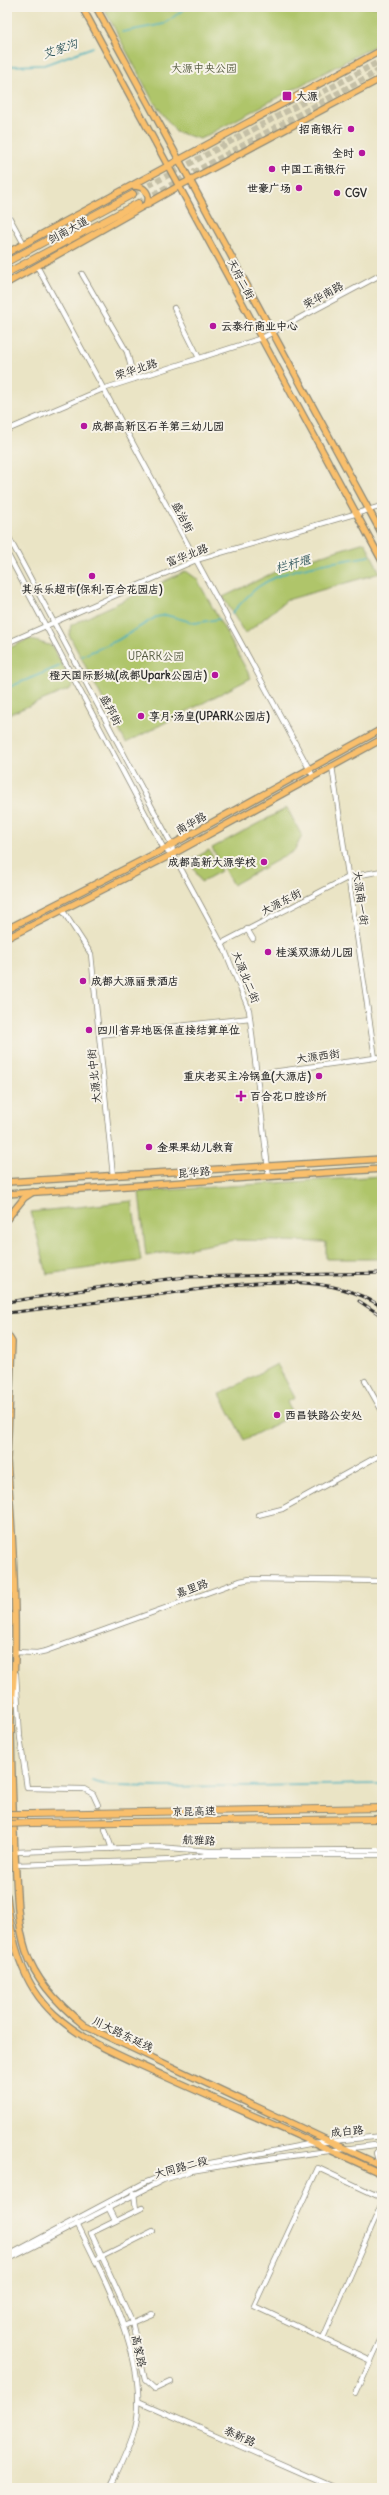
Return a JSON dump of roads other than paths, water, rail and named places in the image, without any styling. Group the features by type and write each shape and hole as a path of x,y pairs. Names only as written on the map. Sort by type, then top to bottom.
{"highway":[{"name":"剑南大道","path":"7,262 133,194"},
{"name":"剑南大道","path":"7,273 138,204"},
{"name":"京昆高速","path":"7,1814 382,1808"},
{"name":"京昆高速","path":"7,1824 382,1819"}],"main road":[{"name":"天府二街","path":"82,7 382,561"},
{"name":"天府二街","path":"96,7 382,534"},
{"path":"7,254 179,159 382,50"},
{"path":"7,283 179,186 382,78"},
{"path":"132,186 141,186 146,189 148,196 147,205"},
{"name":"南华路","path":"7,929 172,845 382,728"},
{"name":"南华路","path":"7,938 63,911 172,854 382,739"},
{"name":"昆华路","path":"7,1182 382,1159"},
{"name":"昆华路","path":"7,1194 382,1169"},
{"path":"7,1219 24,1198 33,1192"},
{"name":"川大路东延线","path":"7,1334 12,1342 7,1460 11,1517 15,1652 12,1718 15,1852 19,1923 26,1952 49,1992 61,2007 84,2026 108,2039 380,2165"},
{"path":"7,1527 11,1517"},
{"name":"川大路东延线","path":"7,1896 10,1925 17,1956 41,1998 64,2022 79,2034 103,2048 382,2174"}],"street":[{"path":"7,213 24,244"},
{"name":"盛治街","path":"37,266 313,776"},
{"path":"82,274 127,352 134,379"},
{"name":"荣华南路","path":"273,332 382,274"},
{"path":"174,308 199,358"},
{"name":"荣华北路","path":"7,430 104,389 262,338 273,332"},
{"name":"富华北路","path":"7,643 196,560 382,506"},
{"name":"盛邦街","path":"7,534 172,845 172,854"},
{"name":"盛邦街","path":"7,553 164,849"},
{"name":"大源南一街","path":"332,766 375,1058"},
{"name":"大源北二街","path":"164,849 172,854 222,943 249,1010 269,1177"},
{"name":"大源东街","path":"222,943 348,877 382,871"},
{"name":"大源北中街","path":"63,911 91,954 113,1176"},
{"path":"247,929 253,939"},
{"path":"99,1035 250,1018"},
{"name":"大源西街","path":"257,1074 382,1057"},
{"path":"365,1381 382,1412"},
{"path":"258,1515 282,1509 382,1454"},
{"name":"嘉里路","path":"15,1652 46,1651 228,1584 250,1579 382,1581"},
{"path":"15,1652 20,1737 27,1788 84,1789 93,1794 98,1804"},
{"path":"105,1829 112,1849"},
{"name":"航雅路","path":"15,1852 112,1849 382,1850"},
{"name":"航雅路","path":"16,1866 174,1860 207,1855 382,1855"},
{"name":"成白路","path":"314,2143 382,2136"},
{"name":"大同路二段","path":"7,2256 160,2176 189,2167 314,2143"},
{"path":"380,2165 376,2153 382,2144"},
{"name":"成白路","path":"328,2149 382,2144"},
{"name":"大同路二段","path":"7,2260 134,2193 163,2180 191,2171 328,2149"},
{"path":"371,2361 254,2306 318,2168 382,2198"},
{"path":"134,2193 136,2210"},
{"path":"323,2338 382,2203"},
{"path":"108,2207 115,2221"},
{"path":"142,2208 91,2233 132,2322 145,2380 155,2389 170,2382"},
{"name":"高家路","path":"77,2223 124,2326 138,2391 135,2428 110,2488"},
{"path":"95,2260 153,2231"},
{"path":"124,2326 152,2314"},
{"path":"356,2394 382,2336"},
{"name":"泰新路","path":"138,2401 336,2488"}],"waterway":[{"name":"艾家沟","path":"122,32 164,24 187,7"},
{"name":"艾家沟","path":"7,66 44,65 93,47"},
{"name":"栏杆堰","path":"232,613 258,587 284,574 312,566 370,556"},
{"name":"栏杆堰","path":"82,656 118,640 156,617 166,615 195,623 219,619"},
{"name":"栏杆堰","path":"7,688 60,666"},
{"path":"92,1781 110,1786 160,1787 382,1784"}],"tunnel":[{"path":"133,194 382,60"},
{"path":"138,203 382,69"},
{"path":"98,1805 105,1829"}],"railway":[{"path":"7,1302 109,1286 186,1277 382,1273"},
{"path":"7,1313 242,1284 272,1282 331,1286 358,1294 382,1307"},
{"path":"359,1301 382,1316"}],"place":[{"name":"大源","path":"287,96"},
{"name":"招商银行","path":"351,129"},
{"name":"全时","path":"362,153"},
{"name":"中国工商银行","path":"272,169"},
{"name":"世豪广场","path":"299,188"},
{"name":"CGV","path":"337,193"},
{"name":"云泰行商业中心","path":"213,326"},
{"name":"成都高新区石羊第三幼儿园","path":"84,426"},
{"name":"其乐乐超市(保利·百合花园店)","path":"92,576"},
{"name":"橙天国际影城(成都Upark公园店)","path":"215,675"},
{"name":"享月·汤皇(UPARK公园店)","path":"141,716"},
{"name":"成都高新大源学校","path":"264,862"},
{"name":"桂溪双源幼儿园","path":"268,952"},
{"name":"成都大源丽景酒店","path":"83,981"},
{"name":"四川省异地医保直接结算单位","path":"89,1030"},
{"name":"重庆老买主冷锅鱼(大源店)","path":"319,1076"},
{"name":"百合花口腔诊所","path":"241,1096"},
{"name":"金果果幼儿教育","path":"149,1147"},
{"name":"西昌铁路公安处","path":"277,1415"}],"park label":[{"name":"大源中央公园","path":"204,68"},
{"name":"UPARK公园","path":"156,656"}]}
